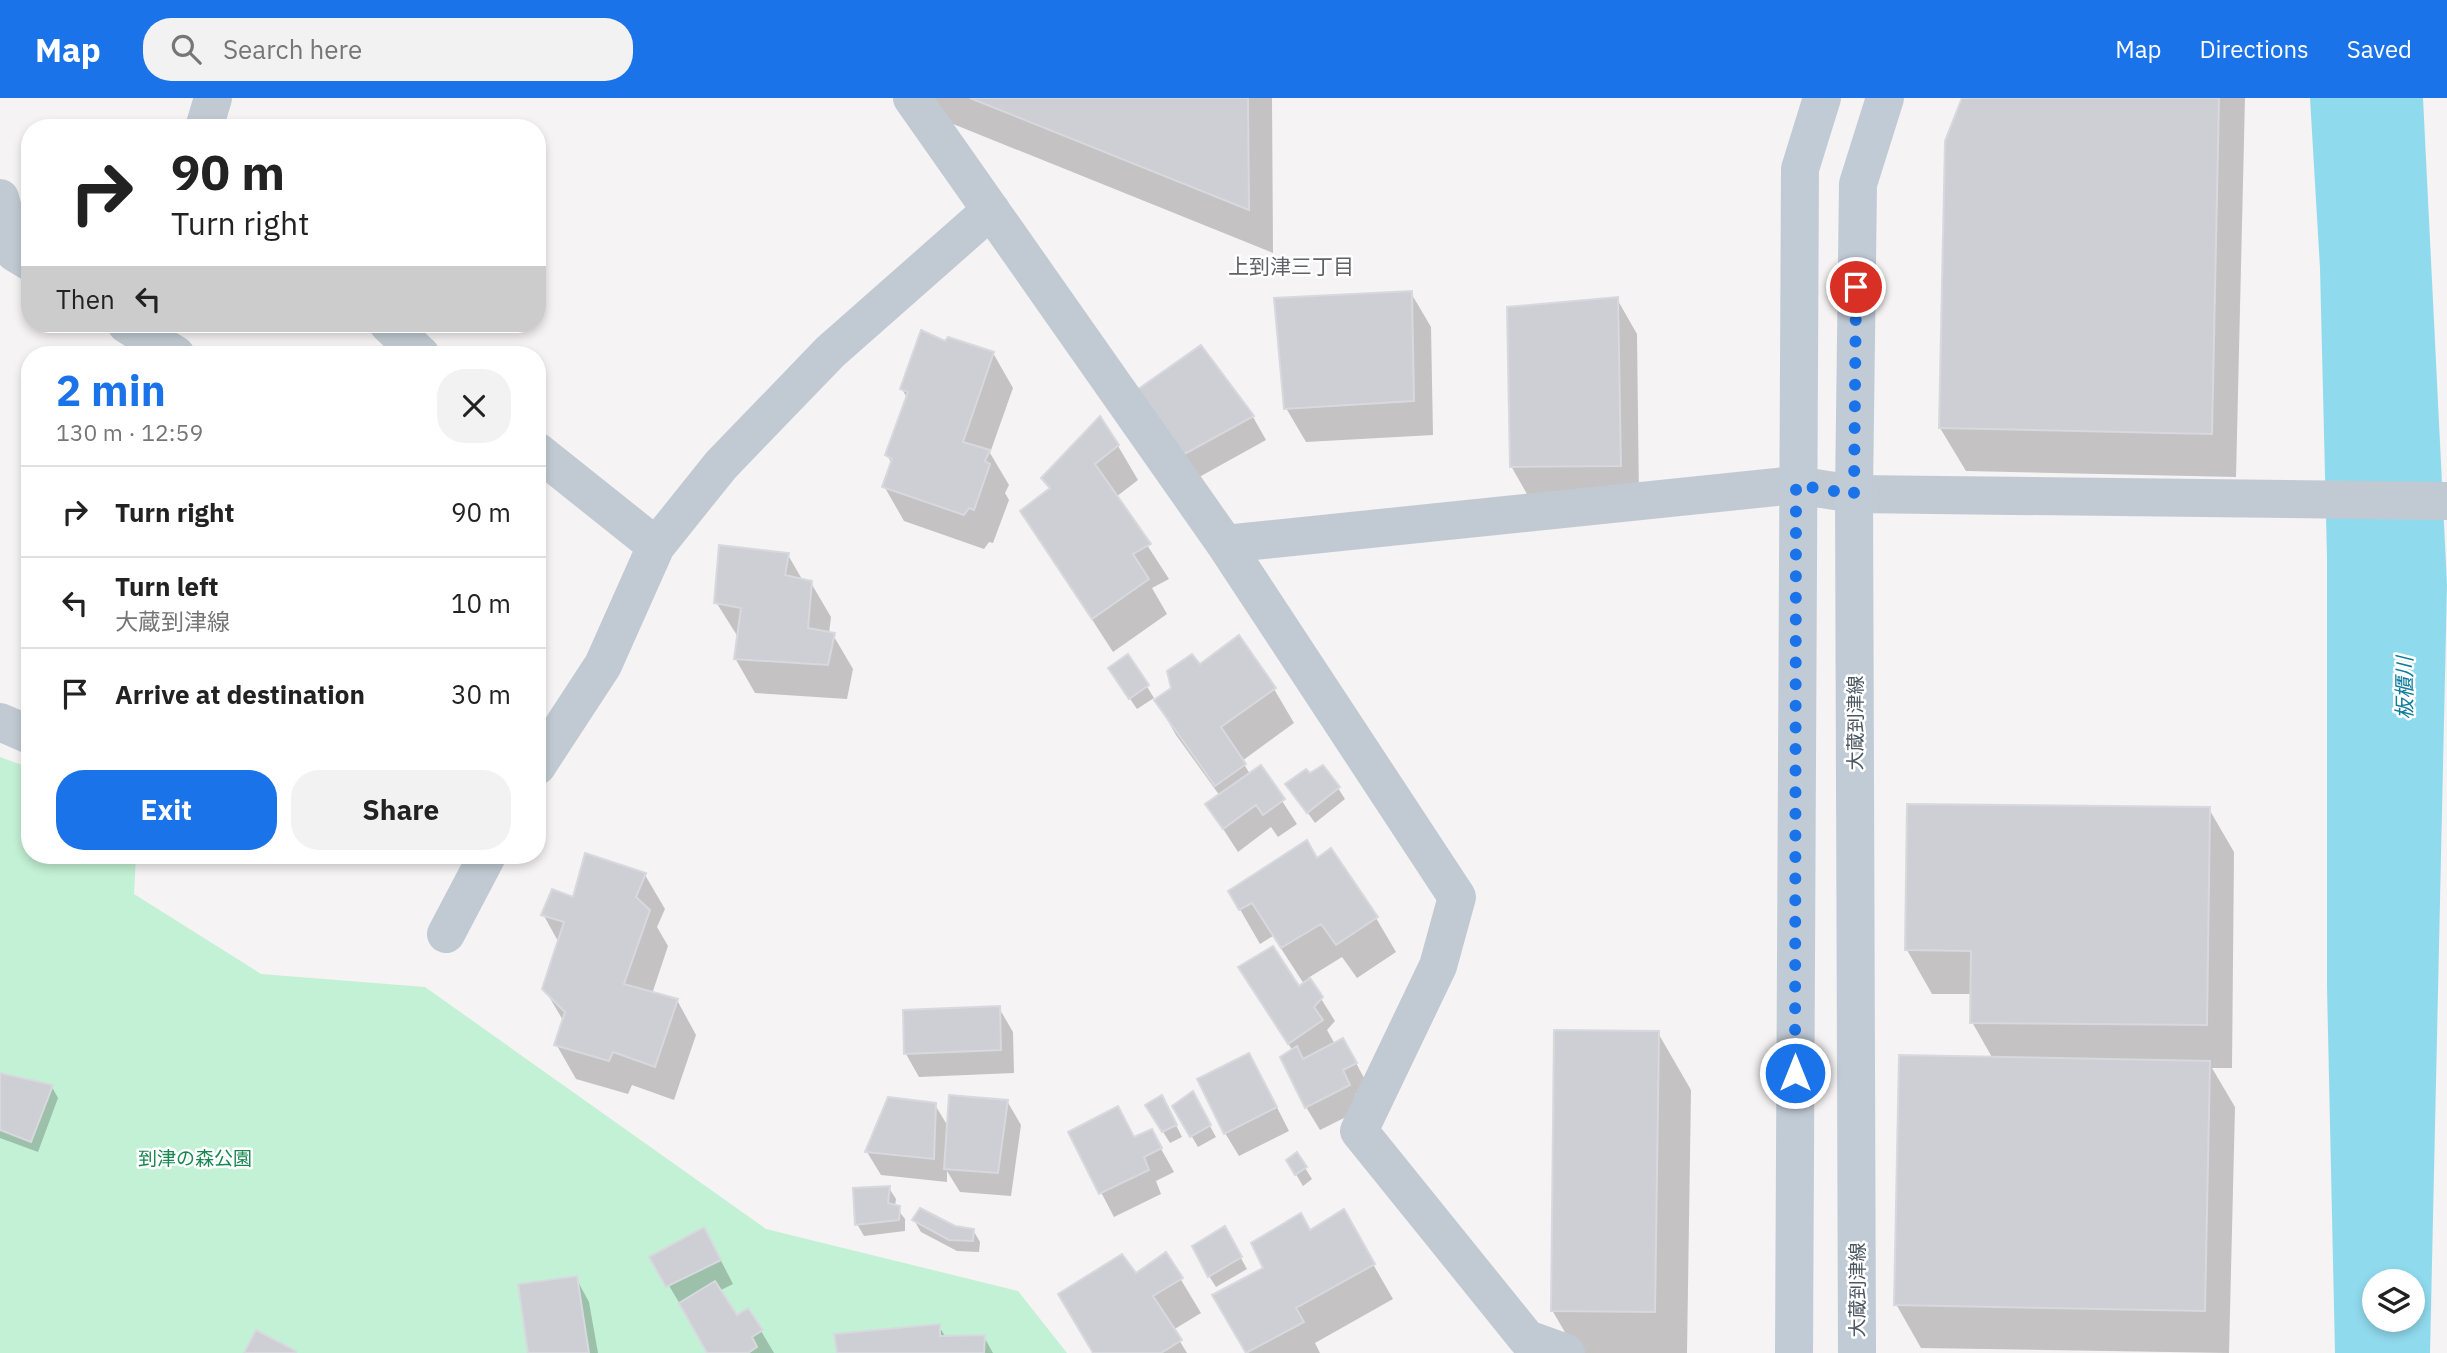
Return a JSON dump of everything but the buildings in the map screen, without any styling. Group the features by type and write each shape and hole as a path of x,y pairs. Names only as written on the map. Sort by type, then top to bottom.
{"main road":[{"path":"1794,1353 1796,485 1800,98"},
{"path":"1800,169 1822,98"},
{"path":"1857,98 1858,184"},
{"name":"大蔵到津線","path":"1857,1353 1854,494 1858,184 1885,98"}],"street":[{"path":"207,119 213,98"},
{"path":"912,98 1225,544 1457,897 1438,967 1359,1131 1527,1339 1566,1353"},
{"path":"0,198 15,253 21,257"},
{"path":"546,752 603,665 656,546 721,465 830,352 991,209"},
{"path":"141,333 162,346"},
{"path":"398,333 411,346"},
{"path":"546,458 656,546"},
{"path":"1225,544 1796,485 1854,494 2447,501"},
{"path":"0,722 21,731"},
{"path":"446,934 483,864"}],"green space":[{"name":"到津の森公園","path":"0,757 21,765 21,864 136,864 134,894 261,974 425,987 766,1229 1018,1291 1067,1353 0,1353"}],"water":[{"name":"板櫃川","path":"2310,98 2423,98 2447,585 2430,1353 2335,1353 2327,986 2327,557 2320,268"}],"district":[{"name":"上到津三丁目","path":"1291,266"}],"route":[{"path":"1795,1073 1796,485 1854,494 1856,287"}]}
